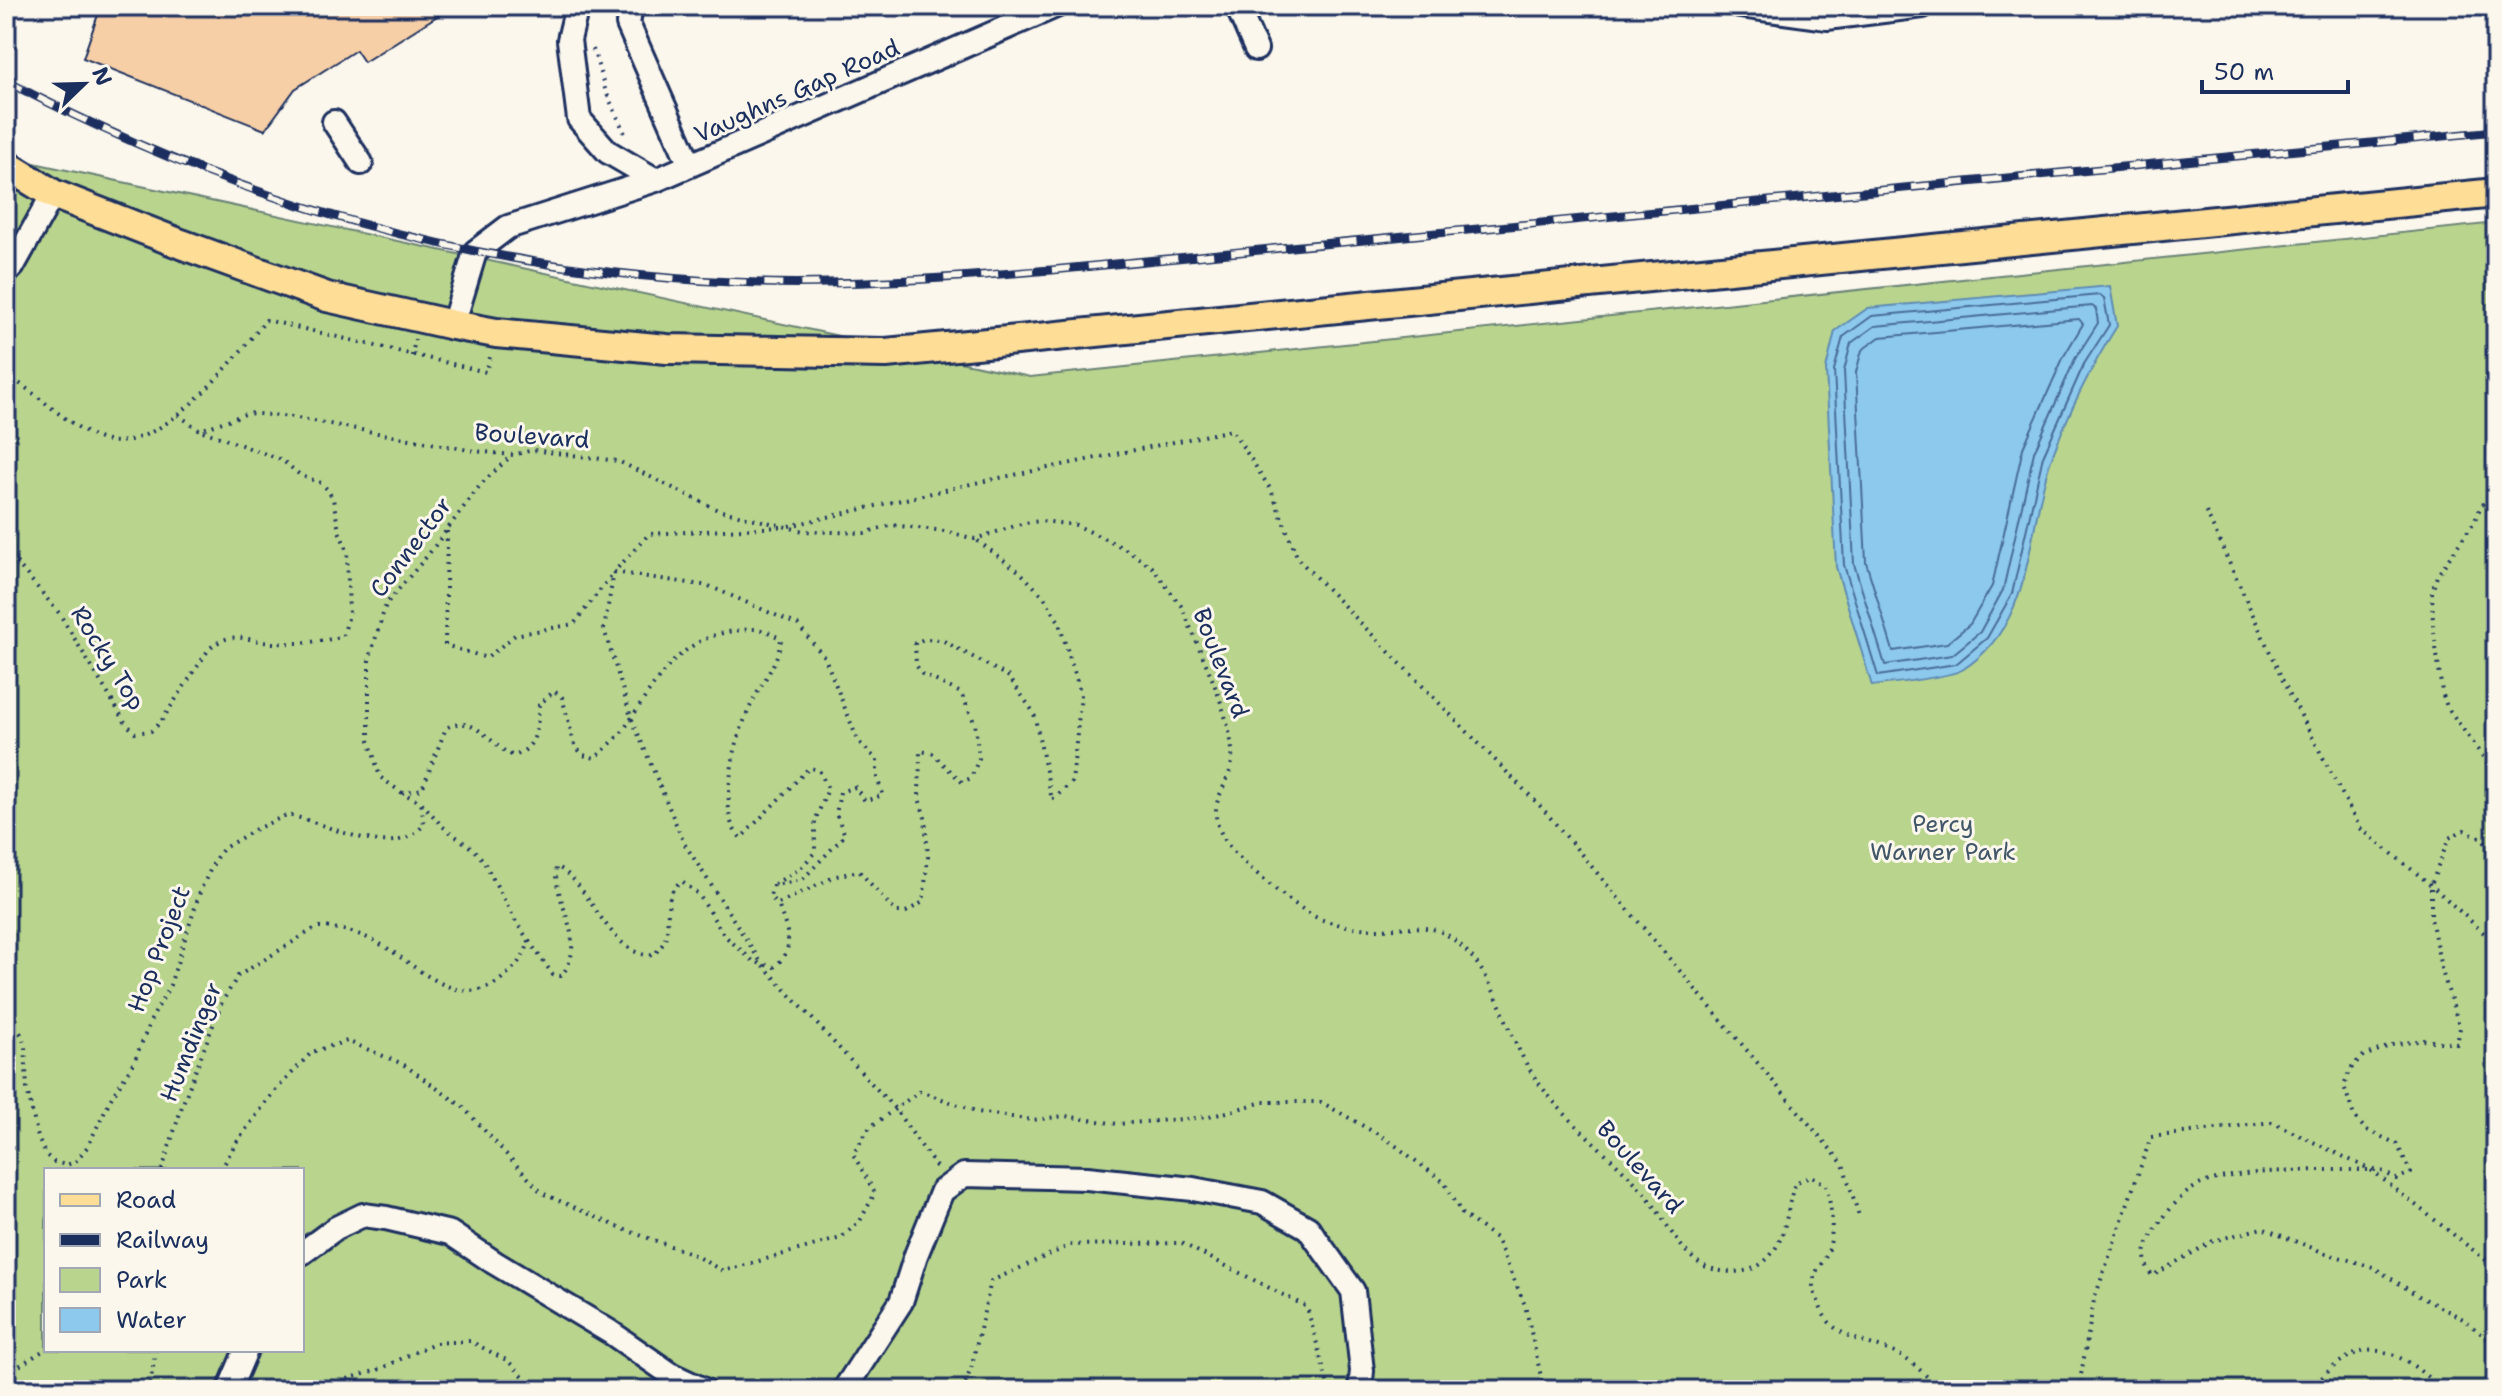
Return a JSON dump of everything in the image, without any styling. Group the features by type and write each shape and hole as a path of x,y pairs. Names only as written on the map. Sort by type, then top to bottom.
{"main road":[{"path":"6,165 53,194 327,297 453,325 496,333 667,349 886,353 2496,193"}],"street":[{"path":"577,6 569,40 579,119 608,152 656,180"},
{"name":"Vaughns Gap Road","path":"631,6 628,24 690,165"},
{"name":"Vaughns Gap Road","path":"453,325 475,252 508,227 656,180 1056,6"},
{"path":"1237,6 1256,49"},
{"path":"1740,6 1827,18 1923,6"},
{"path":"334,122 361,163"},
{"path":"6,273 13,266 53,194"},
{"path":"844,1390 901,1302 942,1191 964,1175 1055,1177 1193,1189 1262,1202 1308,1228 1353,1291 1362,1371 1360,1390"},
{"path":"304,1252 336,1228 363,1215 450,1233 610,1332 672,1375 704,1390"},
{"path":"229,1390 245,1352"}],"path":[{"path":"589,38 606,92 630,146"},
{"path":"6,375 98,438 123,441 141,436 178,415 228,365 266,320 486,372 496,333"},
{"path":"412,356 415,339"},
{"name":"Boulevard","path":"200,430 248,413 292,417 474,451 513,455 533,450 618,461 718,510 803,531 864,533 892,525 945,531 975,539 1033,522 1076,525 1124,548 1152,567 1182,607 1226,718 1232,767 1216,799 1215,816 1229,846 1265,881 1321,920 1371,929 1439,929 1454,940 1488,976 1506,1023 1529,1067 1558,1109 1584,1130 1644,1193 1695,1260 1728,1273 1747,1272 1762,1264 1784,1235 1795,1183 1812,1176 1826,1185 1831,1202 1828,1253 1817,1269 1813,1286 1823,1318 1852,1339 1901,1356 1940,1390"},
{"path":"178,415 200,430"},
{"name":"Rocky Top","path":"6,550 59,613 125,722 135,733 151,731 160,723 209,649 218,641 240,636 273,643 329,640 343,636 349,615 347,550 339,531 333,499 327,489 321,483 300,475 282,460 200,430"},
{"path":"447,530 445,645 487,658 515,635 574,624 614,572 649,534 786,526 1232,430 1271,490 1298,559 1543,809 1843,1164 1859,1216"},
{"name":"Connector","path":"513,455 481,484 386,604 369,660 369,740 380,777 421,802 442,826 483,860 516,922 553,975 561,976 570,965 572,947 556,867 571,875 596,914 633,949 654,955 664,943 670,899 676,885 682,881 699,895 724,935 754,962 762,964"},
{"path":"2496,495 2493,494 2481,506 2474,522 2437,576 2432,592 2433,625 2442,692 2447,707 2496,775"},
{"path":"2206,512 2284,683 2360,828 2431,885 2496,944"},
{"path":"778,904 836,876 859,871 896,912 906,912 923,902 928,857 925,818 919,798 920,751 932,753 962,782 971,778 979,758 975,724 961,693 922,674 916,665 915,643 924,639 942,640 1009,677 1034,713 1052,800 1072,782 1081,694 1058,620 1044,597 1020,572 975,539"},
{"path":"2496,569 2490,604 2496,621"},
{"path":"614,572 604,629 631,717 684,843 762,964 895,1109 950,1186"},
{"path":"614,572 709,586 798,625 825,658 858,741 877,760 877,778 883,795 865,801 855,787 840,792 836,814 845,835 802,880 773,885"},
{"path":"402,793 422,789 446,728 455,723 475,725 503,751 514,756 524,752 536,738 539,705 554,691 562,697 575,746 583,755 595,758 619,735 658,675 683,653 713,634 762,628 781,639 779,653 750,707 732,758 729,805 733,830 741,838 809,768 819,770 828,789 815,821 815,852 801,868 773,885 770,897 778,904 789,943 785,958 774,967 762,964"},
{"name":"Hop Project","path":"6,1027 14,1027 21,1034 27,1089 38,1138 46,1155 54,1162 66,1165 75,1162 88,1146 110,1100 134,1062 170,985 201,889 224,848 287,815 389,843 418,832 424,824 421,802"},
{"path":"2496,855 2480,837 2464,830 2449,838 2431,885 2431,918 2441,968 2460,1028 2457,1044 2424,1040 2392,1045 2361,1057 2350,1070 2344,1086 2354,1116 2365,1129 2397,1144 2411,1173 2396,1179 2380,1170 2231,1175 2199,1184 2163,1218 2145,1246 2144,1262 2152,1276 2213,1241 2262,1228 2325,1253 2373,1267 2465,1320 2496,1346"},
{"name":"Humdinger","path":"163,1168 183,1103 222,1002 238,976 317,927 357,933 385,947 425,975 461,991 496,985 520,962 529,941"},
{"path":"222,1168 235,1144 273,1093 312,1052 347,1041 403,1064 463,1107 542,1193 623,1229 690,1253 723,1271 841,1238 860,1221 875,1193 853,1154 870,1127 920,1091 978,1112 1032,1120 1065,1116 1117,1124 1209,1117 1263,1102 1321,1102 1388,1140 1444,1182 1462,1214 1496,1238 1525,1305 1544,1390"},
{"path":"2083,1390 2081,1375 2094,1300 2151,1137 2272,1122 2371,1170 2496,1268"},
{"path":"962,1390 971,1369 991,1281 1071,1245 1181,1243 1307,1307 1328,1385 1326,1390"},
{"path":"309,1390 378,1370 434,1343 470,1341 508,1361 537,1390"},
{"path":"6,1374 44,1350"},
{"path":"2311,1390 2325,1373 2350,1354 2365,1350 2398,1355 2442,1390"},
{"path":"154,1390 150,1384 156,1352"},
{"path":"2107,1390 2124,1387 2128,1390"}],"green space":[{"name":"Percy Warner Park","path":"6,157 1030,377 2496,223 2496,1390 6,1390"}],"water":[{"path":"2110,286 2117,326 2081,390 2052,457 2043,485 2025,573 2004,627 1986,650 1962,670 1933,678 1872,686 1836,567 1826,369 1835,331 1868,308"}],"building":[{"path":"101,6 453,6 364,62 356,50 295,89 265,130 83,58"}],"railway":[{"path":"6,81 181,162 269,195 358,223 540,263 634,275 772,283 892,281 1052,270 2496,131"}]}
